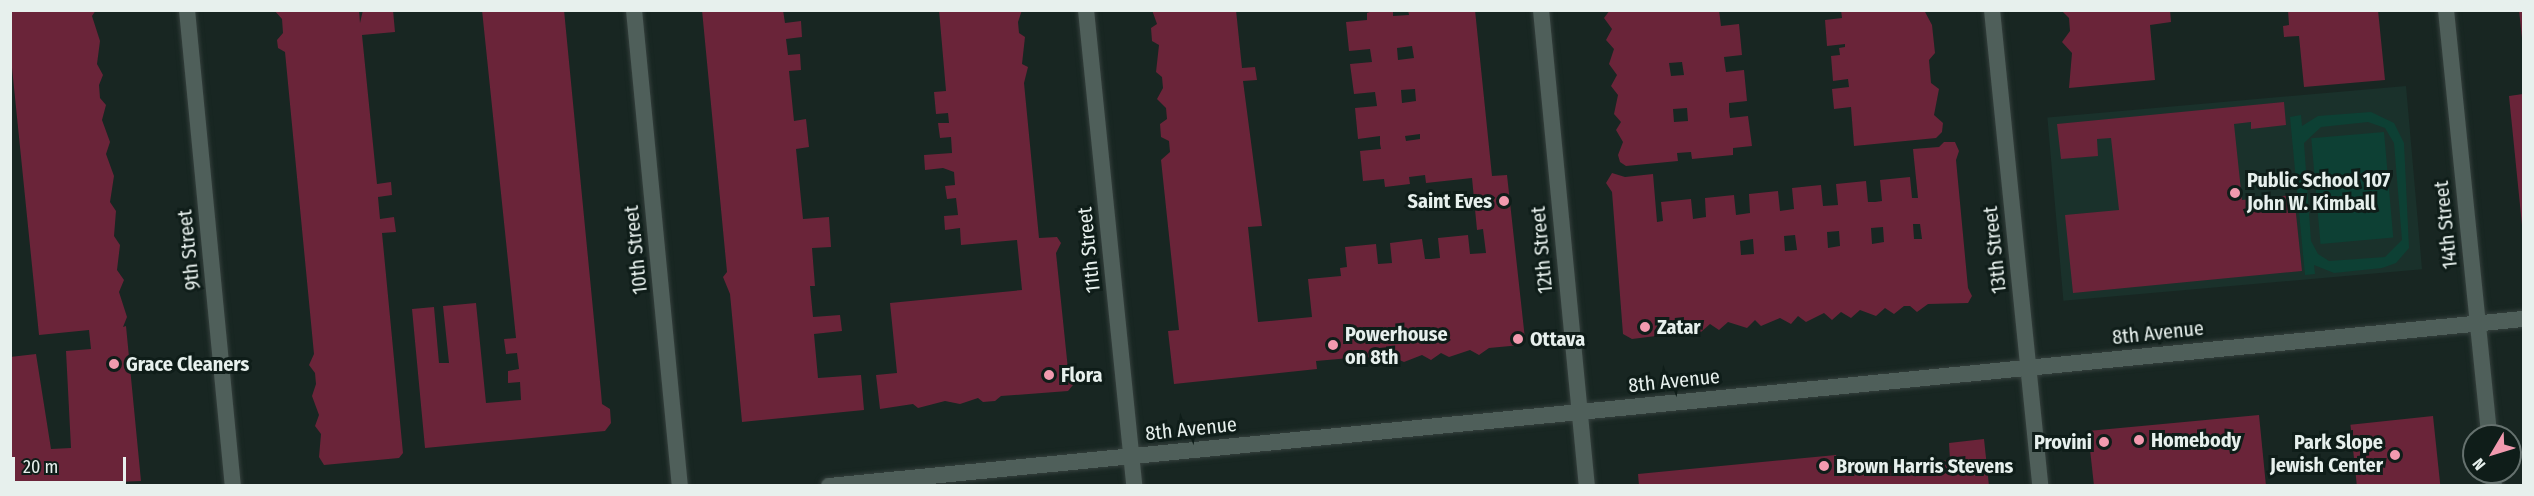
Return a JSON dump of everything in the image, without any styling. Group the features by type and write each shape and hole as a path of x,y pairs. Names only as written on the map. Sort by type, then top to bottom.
{"street":[{"name":"9th Street","path":"187,10 233,486"},
{"name":"10th Street","path":"634,10 680,486"},
{"name":"11th Street","path":"1086,10 1134,486"},
{"name":"12th Street","path":"1540,10 1587,486"},
{"name":"13th Street","path":"1992,10 2040,486"},
{"name":"14th Street","path":"2446,10 2488,424"},
{"name":"8th Avenue","path":"830,486 2523,319"}],"shaded area":[{"name":"Public School 107 John W. Kimball","path":"2406,86 2422,269 2063,301 2047,117"}],"green space":[{"path":"2371,112 2394,123 2404,143 2409,248 2396,263 2382,268 2334,273 2314,265 2315,274 2305,275 2290,117 2301,115 2302,126 2318,116","holes":["2368,122 2385,128 2394,143 2402,240 2385,257 2329,261 2318,254 2311,241 2304,143 2321,127"]},
{"path":"2384,132 2393,238 2321,244 2311,138"}],"building":[{"path":"10,10 96,10 92,16 100,41 97,64 103,75 99,85 100,98 106,105 102,120 110,142 106,154 114,176 110,202 116,211 114,236 120,245 117,270 124,280 119,292 127,317 123,327 126,326 141,481 10,486 10,357 36,354 51,449 71,448 66,351 91,349 89,330 39,335 10,48"},
{"path":"274,10 359,10 360,23 363,10 393,10 395,32 362,35 377,184 391,182 392,195 378,197 380,219 394,217 396,232 382,233 403,453 399,458 324,465 319,457 321,434 315,426 319,415 312,396 316,384 315,373 309,365 314,354 285,52 278,48 277,40 283,33 282,19"},
{"path":"482,10 564,10 602,404 610,409 611,423 605,431 425,448 412,309 434,307 439,363 449,363 443,306 476,303 486,403 521,400 520,382 508,383 508,371 519,369 517,353 506,354 504,339 516,338"},
{"path":"702,10 783,10 785,23 801,21 802,37 786,39 788,55 800,54 801,70 789,71 794,121 806,119 809,147 796,149 803,219 829,217 831,247 812,248 815,286 810,286 813,317 840,315 842,331 814,334 818,378 861,375 864,410 742,422 730,294 723,277 727,272"},
{"path":"939,10 1022,10 1018,22 1019,33 1025,37 1022,64 1028,67 1024,83 1039,238 1057,237 1061,243 1056,253 1069,379 1073,385 1068,391 1001,396 995,401 983,402 978,398 960,404 945,401 918,408 913,404 880,409 876,375 897,373 890,303 1022,290 1017,240 961,245 960,228 945,230 944,216 958,215 956,198 947,199 945,186 955,185 954,172 943,168 925,170 924,155 952,153 951,137 940,138 938,123 949,123 948,113 936,114 934,92 946,91"},
{"path":"1152,10 1236,10 1242,68 1255,67 1257,80 1243,81 1262,226 1248,227 1258,322 1312,317 1308,279 1341,276 1340,268 1347,267 1345,247 1376,244 1378,264 1392,263 1390,243 1422,239 1425,259 1431,259 1440,258 1438,238 1468,235 1470,254 1486,253 1483,229 1477,230 1472,178 1426,183 1425,175 1409,177 1410,184 1385,187 1384,179 1363,181 1360,151 1381,149 1380,136 1358,139 1355,108 1377,106 1375,92 1354,94 1350,64 1372,62 1370,49 1349,51 1346,22 1367,20 1367,13 1375,10 1393,10 1393,16 1409,15 1408,10 1475,10 1492,176 1507,175 1525,339 1521,345 1489,348 1479,355 1470,350 1449,357 1441,353 1431,360 1422,355 1404,362 1395,358 1387,364 1368,361 1358,367 1351,364 1350,358 1316,361 1317,369 1174,384 1168,331 1179,330 1161,160 1170,152 1169,141 1161,137 1160,124 1167,119 1166,108 1157,99 1163,88 1162,77 1156,72 1159,45 1152,41 1151,28 1157,24","holes":["1412,46 1414,58 1398,60 1397,48","1415,89 1416,101 1402,103 1401,90","1420,134 1420,139 1406,141 1405,136"]},
{"path":"1610,10 1719,10 1721,26 1739,24 1742,55 1724,57 1726,72 1744,70 1747,101 1729,103 1729,111 1730,118 1748,116 1752,146 1733,148 1733,155 1692,159 1691,152 1677,153 1678,161 1626,166 1620,162 1618,155 1623,142 1616,130 1621,122 1614,114 1618,95 1611,86 1617,75 1609,64 1614,49 1606,40 1612,29 1604,18","holes":["1682,62 1684,75 1671,76 1669,63","1687,108 1688,121 1674,122 1673,109"]},
{"path":"1841,10 1924,10 1932,25 1935,53 1929,60 1931,83 1939,89 1934,115 1943,123 1942,132 1936,138 1854,146 1851,107 1834,109 1832,89 1849,87 1848,79 1833,81 1831,56 1840,55 1839,48 1845,47 1845,44 1827,46 1825,20 1842,18"},
{"path":"2061,10 2170,10 2171,22 2150,25 2155,80 2069,88 2072,53 2062,42 2070,31 2069,18"},
{"path":"2288,10 2378,10 2385,80 2304,87 2299,36 2284,37 2283,26 2289,25"},
{"path":"2519,10 2523,10 2523,38 2522,38"},
{"path":"2523,94 2523,225 2522,225 2509,96"},
{"path":"2284,102 2286,125 2251,129 2251,122 2234,124 2242,200 2294,195 2302,271 2073,293 2065,215 2119,210 2111,138 2097,139 2098,156 2061,159 2057,124"},
{"path":"1944,142 1955,142 1959,151 1956,160 1968,288 1972,296 1968,303 1928,304 1917,312 1910,306 1904,306 1894,314 1885,308 1876,316 1860,310 1851,318 1841,312 1832,320 1824,313 1806,322 1798,316 1791,324 1780,318 1761,326 1755,320 1747,328 1728,322 1719,330 1710,324 1701,332 1686,326 1680,333 1632,339 1623,334 1612,192 1606,183 1612,173 1625,177 1653,174 1657,222 1663,221 1661,202 1691,199 1693,219 1706,217 1705,198 1734,195 1736,215 1750,213 1749,194 1778,191 1780,211 1794,209 1792,188 1821,185 1823,206 1838,205 1836,184 1866,181 1868,202 1875,202 1882,201 1880,180 1910,177 1912,198 1918,198 1913,149 1939,147","holes":["1913,224 1920,224 1922,239 1914,239","1883,227 1884,242 1872,244 1871,228","1839,231 1840,246 1828,248 1827,232","1795,235 1797,250 1785,251 1784,236","1753,239 1754,254 1741,255 1740,241"]},
{"path":"2259,415 2266,486 2094,486 2088,431"},
{"name":"Park Slope Jewish Center","path":"2433,416 2440,486 2357,486 2350,425"},
{"path":"1984,439 1989,486 1639,486 1638,474 1836,455 1838,471 1950,460 1949,443"}],"place":[{"name":"Public School 107 John W. Kimball","path":"2235,193"},
{"name":"Saint Eves","path":"1504,201"},
{"name":"Zatar","path":"1645,327"},
{"name":"Ottava","path":"1518,339"},
{"name":"Powerhouse on 8th","path":"1333,345"},
{"name":"Grace Cleaners","path":"114,364"},
{"name":"Flora","path":"1049,375"},
{"name":"Homebody","path":"2139,440"},
{"name":"Provini","path":"2104,442"},
{"name":"Park Slope Jewish Center","path":"2395,455"},
{"name":"Brown Harris Stevens","path":"1824,466"}]}
